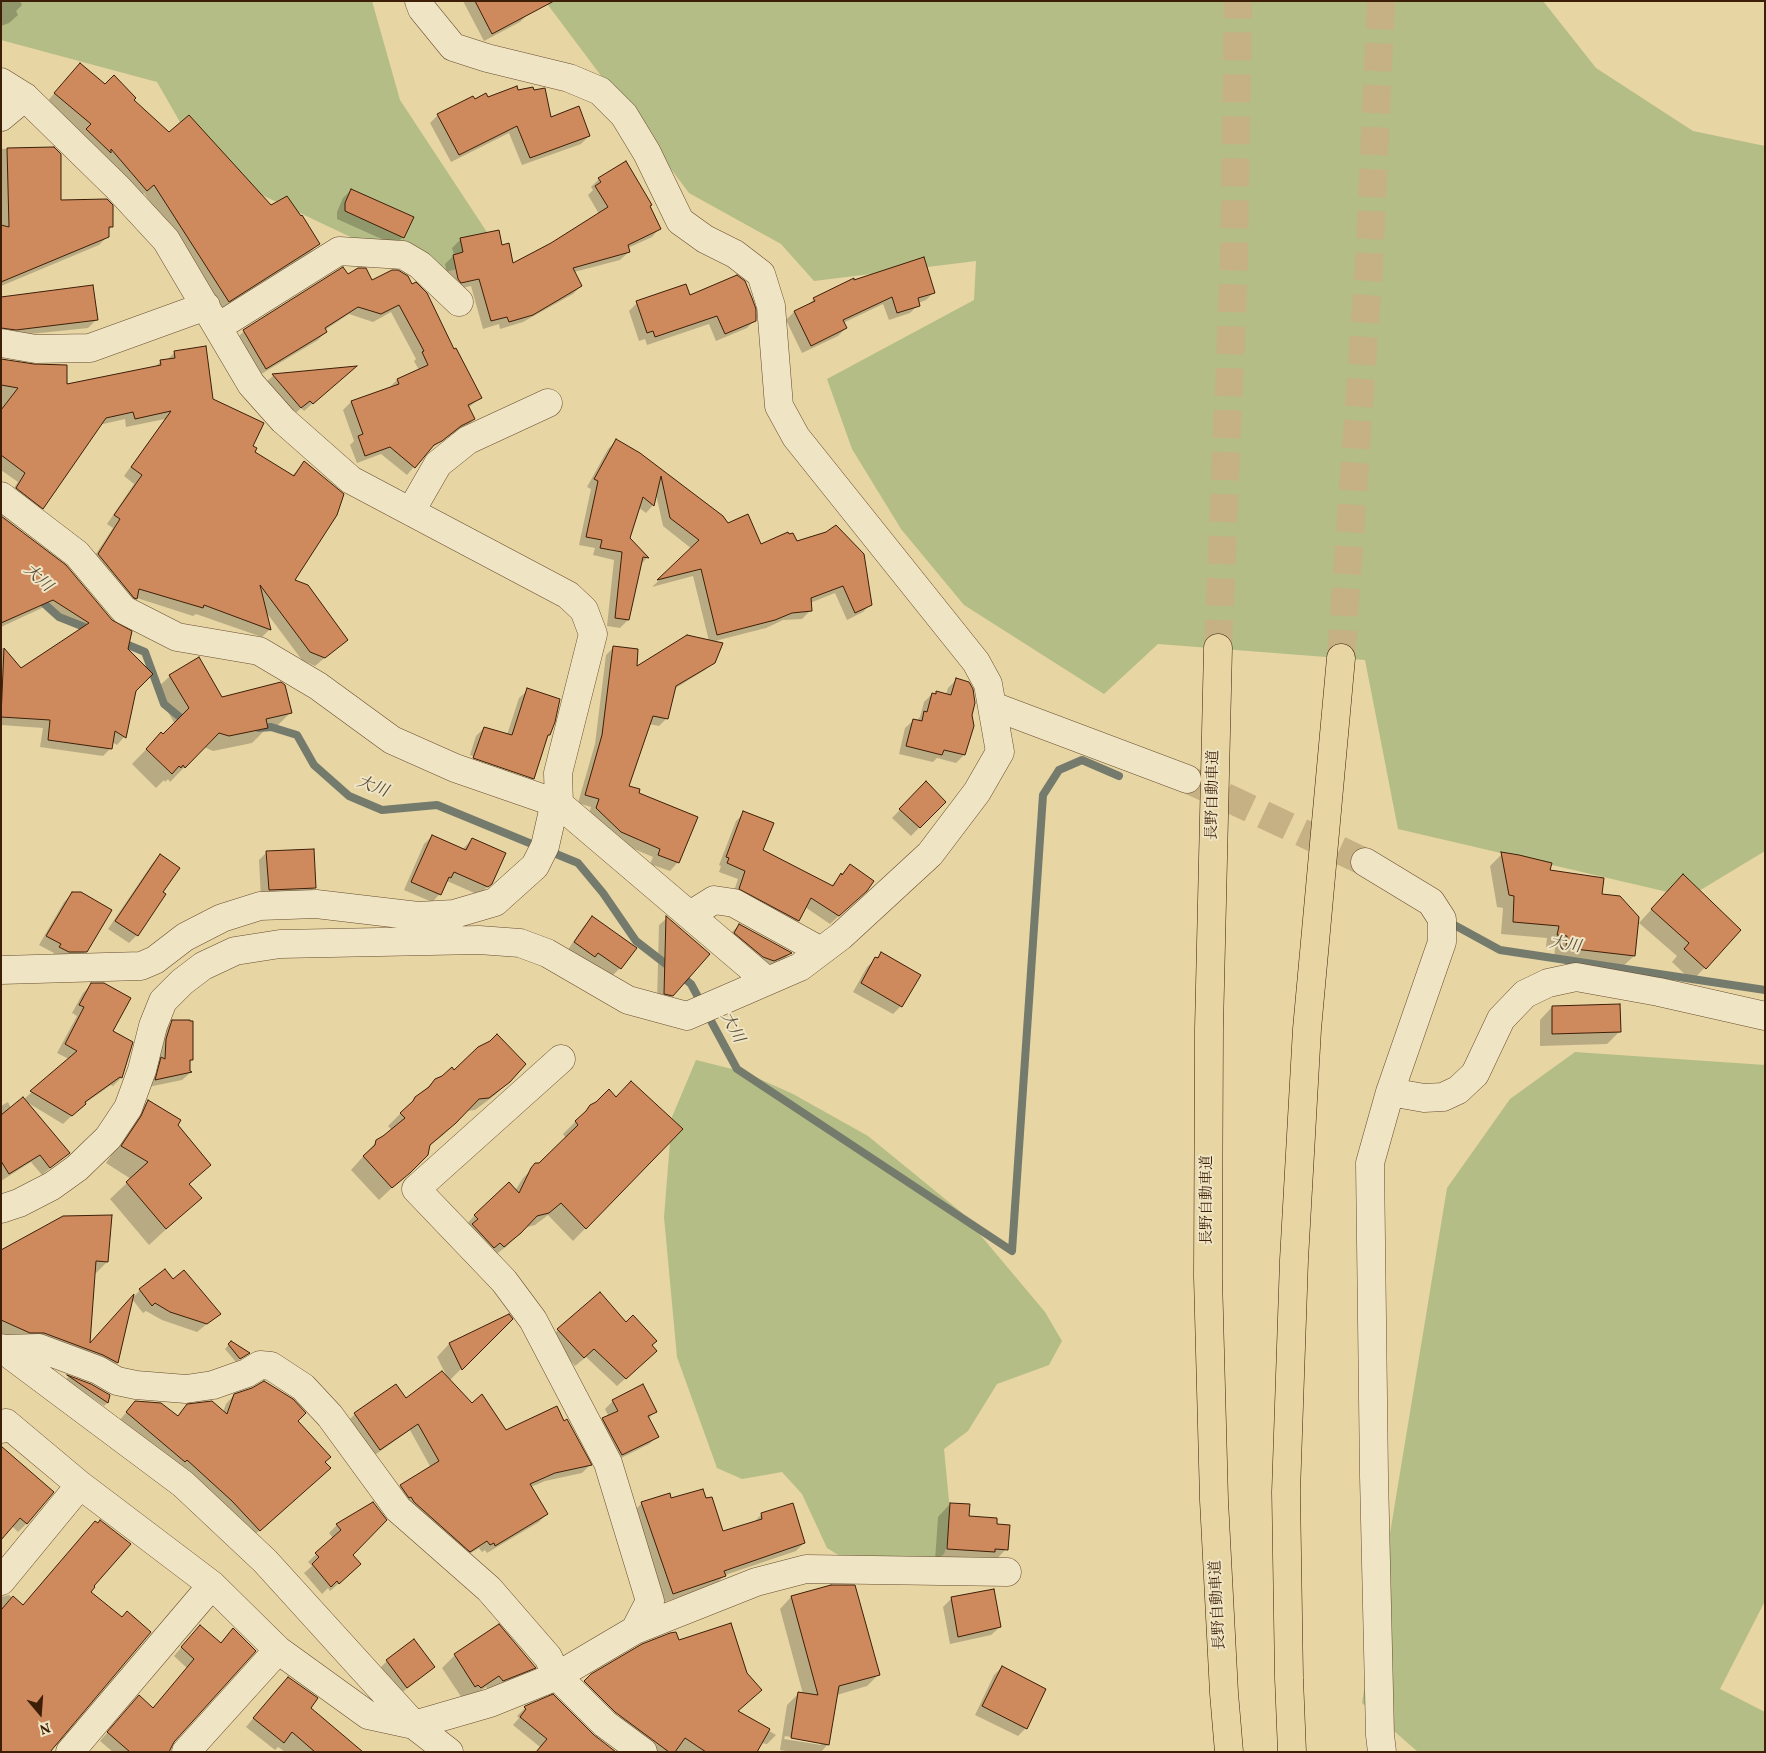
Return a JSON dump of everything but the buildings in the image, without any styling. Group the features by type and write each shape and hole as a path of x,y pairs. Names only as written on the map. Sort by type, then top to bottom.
{"highway":[{"name":"長野自動車道","path":"1218,648 1209,1028 1208,1277 1214,1500 1229,1752"},
{"path":"1292,1752 1286,1492 1294,1260 1307,1030 1341,658"}],"street":[{"path":"1,1209 19,1203 52,1186 77,1168 108,1138 128,1108 142,1070 153,1026 163,1001 182,982 203,966 235,951 280,944 479,940 520,943 547,953 628,1000 687,1016 800,967 841,936 930,854 977,792 1000,752 988,684 976,662 796,437 780,406 771,306 760,274 735,254 705,239 680,221 647,152 624,115 600,91 569,78 487,58 453,47 422,10 419,1"},
{"path":"1,82 25,98 118,188 166,240 251,384 283,420 351,480 568,594 584,610 593,634 558,773 559,804 552,815 545,846 535,866 495,902 454,914 418,916 316,904 260,906 222,918 185,937 156,960 140,966 1,970"},
{"path":"1,117 25,98"},
{"path":"1,343 36,349 90,348 212,316 339,251 403,255 420,265 459,302"},
{"path":"411,511 438,464 468,440 548,403"},
{"path":"1,496 77,554 124,610 177,637 259,651 318,686 392,740 456,768 559,804 767,981"},
{"path":"993,706 1187,780"},
{"path":"1365,862 1431,902 1442,919 1442,942 1390,1092 1370,1164 1380,1735 1382,1752"},
{"path":"690,915 714,900 734,903 821,951"},
{"path":"1390,1092 1424,1098 1443,1097 1458,1090 1475,1074 1501,1019 1525,994 1548,983 1576,977 1650,990 1765,1016"},
{"path":"561,1059 416,1190 504,1281 533,1320 608,1463 650,1600 635,1630"},
{"path":"2,1348 39,1348 98,1370 117,1381 136,1386 186,1389 213,1385 247,1373 260,1365 271,1366 303,1387 330,1416 398,1509 489,1589 548,1657 557,1676 605,1724 642,1752"},
{"path":"2,1348 183,1484 265,1561 414,1724 449,1752"},
{"path":"1,1429 6,1423 80,1485 212,1585 278,1650 368,1715 414,1724 490,1703 557,1676 635,1630 756,1582 806,1569 1008,1572"},
{"path":"1,1581 80,1485"},
{"path":"70,1752 212,1585"},
{"path":"186,1752 278,1650"}],"green space":[{"path":"1,1 372,1 400,100 502,255 433,276 207,169 157,82 1,40"},
{"path":"545,1 1543,1 1596,68 1693,131 1765,146 1765,851 1689,897 1398,829 1365,660 1158,644 1104,694 964,605 901,529 852,449 827,379 974,300 976,261 814,281 781,244 689,193"},
{"path":"1575,1052 1765,1065 1765,1601 1720,1689 1765,1712 1765,1752 1418,1752 1362,1703 1447,1188 1510,1099"},
{"path":"696,1060 744,1072 793,1094 868,1136 961,1212 1045,1312 1062,1341 1049,1365 997,1384 968,1431 944,1449 952,1532 944,1554 924,1569 853,1564 827,1548 802,1494 782,1472 742,1479 717,1468 677,1357 664,1217 672,1117"}],"waterway":[{"name":"大川","path":"38,598 59,617 92,630"},
{"name":"大川","path":"121,642 145,652 164,704 187,723"},
{"name":"大川","path":"259,728 271,727 297,735 314,765 349,796 382,810 437,805 578,863 603,893 636,941 671,968"},
{"name":"大川","path":"680,975 691,984 737,1069 1012,1251 1043,795 1059,770 1082,760 1119,776"},
{"name":"大川","path":"1447,921 1500,950 1765,990"}],"tunnel":[{"path":"1218,648 1234,263 1238,1"},
{"path":"1341,658 1369,265 1381,1"},
{"path":"1187,779 1365,862"}]}
